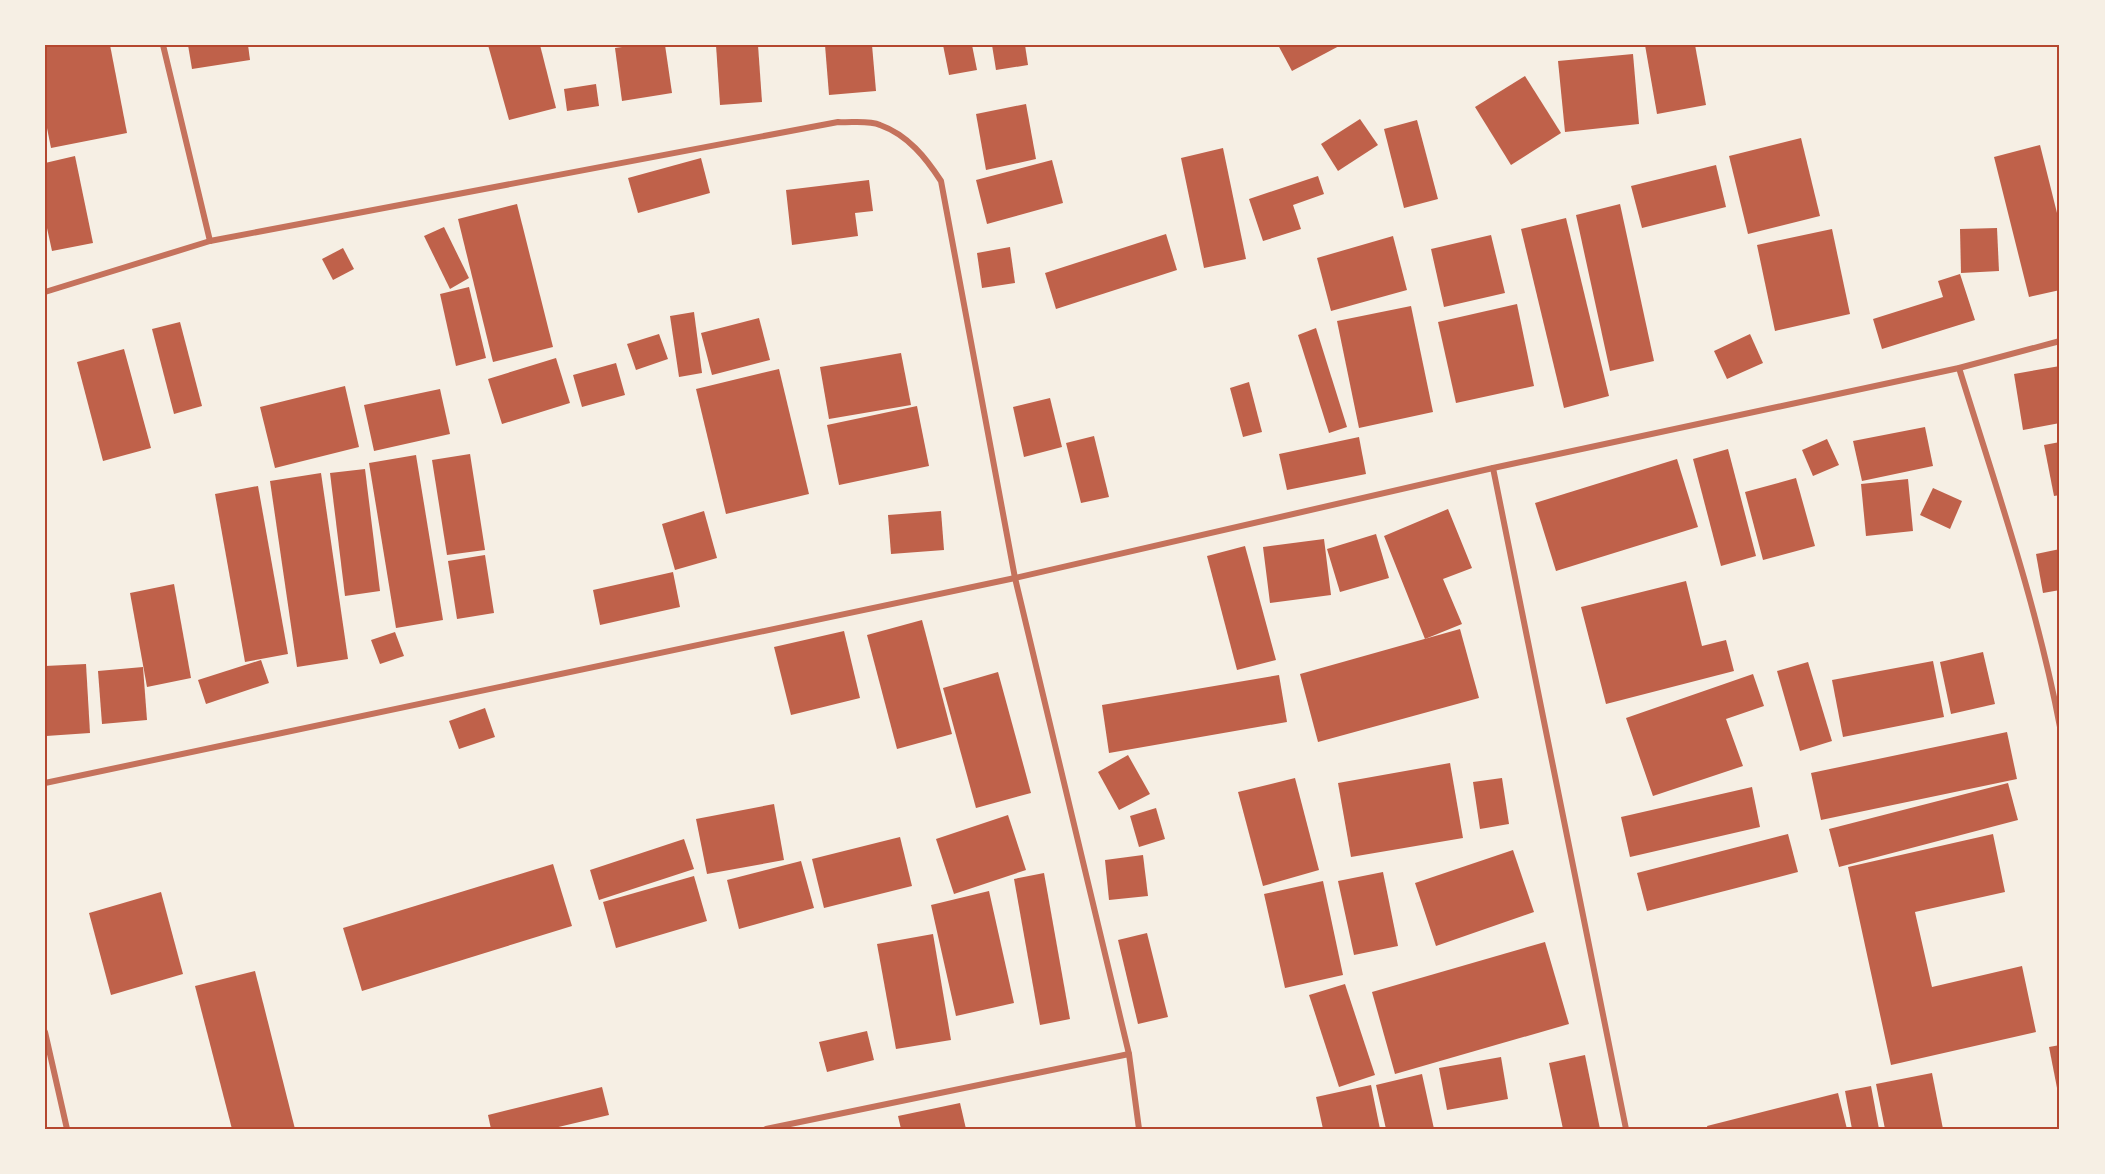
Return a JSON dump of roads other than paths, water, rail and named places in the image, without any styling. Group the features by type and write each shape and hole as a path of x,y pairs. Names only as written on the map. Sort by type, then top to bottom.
{"street":[{"path":"163,45 210,241"},
{"path":"45,292 210,241 838,122 879,124 902,137 925,156 941,181 1016,578 1129,1054 1139,1129"},
{"path":"45,783 1016,578 1493,468 1959,368 2060,341"},
{"path":"1959,368 2012,535 2049,671 2060,727"},
{"path":"1493,468 1626,1129"},
{"path":"45,1032 67,1129"},
{"path":"766,1129 1129,1054"}]}
